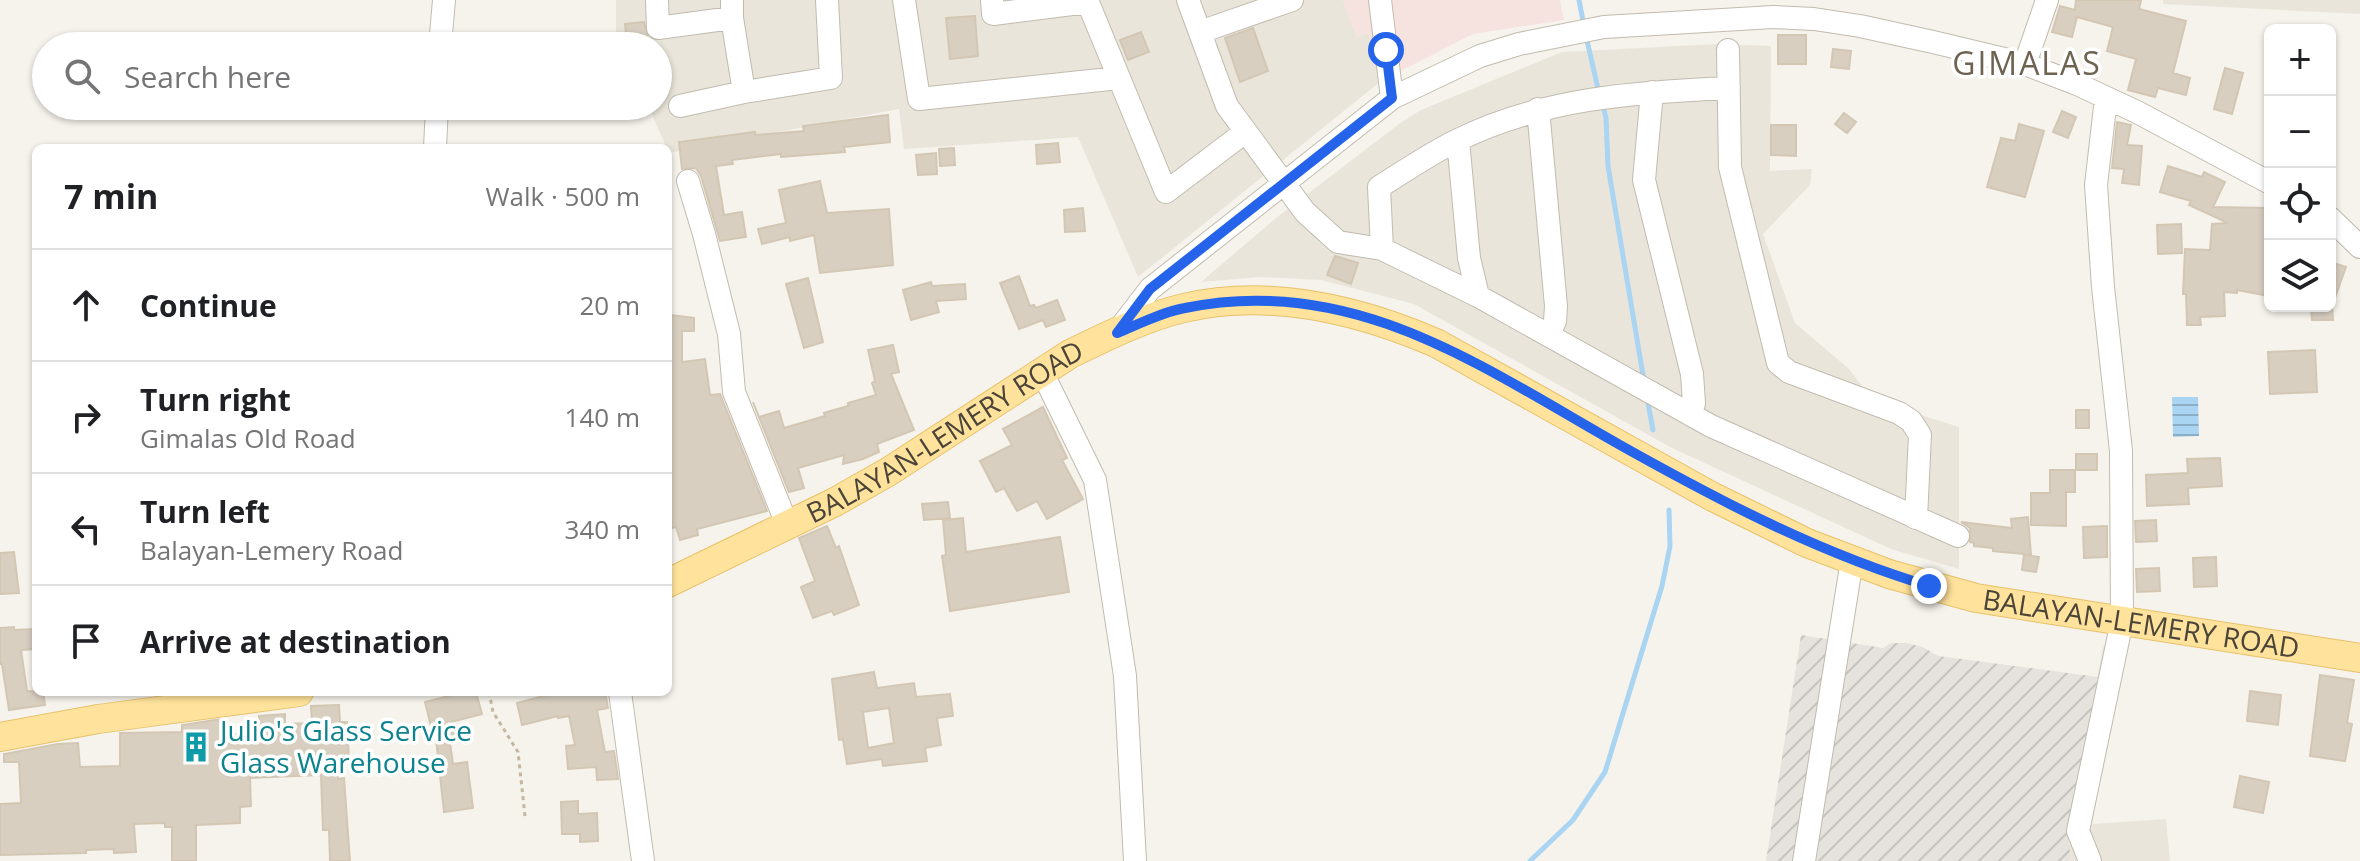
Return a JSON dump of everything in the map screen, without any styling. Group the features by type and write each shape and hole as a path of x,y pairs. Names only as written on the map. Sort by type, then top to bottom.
{"main road":[{"name":"BALAYAN-LEMERY ROAD","path":"672,581 788,527 888,472 1070,354 1117,333 1185,308 1243,301 1297,302 1367,316 1436,343 1713,497 1807,543 1889,574 1976,598 2360,658"},
{"path":"0,737 204,698 236,696"}],"street":[{"path":"441,32 444,0"},
{"path":"657,0 658,28 732,9 744,92"},
{"path":"680,106 831,78 827,0"},
{"path":"904,0 919,99 1119,78"},
{"path":"992,0 993,14 1088,1 1166,192 1245,132"},
{"path":"1188,0 1227,106 1305,212 1338,242 1382,249 1478,296 1691,415 1958,536"},
{"path":"1200,32 1292,0"},
{"path":"1380,0 1392,98"},
{"path":"2025,64 2047,0"},
{"path":"1117,333 1150,289 1392,98 1480,56 1604,27 1733,18 1814,19 1860,26 2025,64 2106,98 2264,180"},
{"path":"1728,50 1730,167 1778,363 1789,372 1899,413 1911,421 1920,435 1916,518"},
{"path":"1382,249 1379,187 1458,140 1538,109 1616,94 1729,88"},
{"path":"1652,92 1644,180 1692,374 1694,403 1691,415"},
{"path":"2090,861 2078,831 2122,621 2121,451 2103,287 2096,185 2106,98"},
{"path":"1538,109 1556,306 1555,321 1549,335"},
{"path":"435,144 436,120"},
{"path":"1458,140 1469,258 1478,296"},
{"path":"688,181 729,334 734,392 788,527"},
{"path":"2336,224 2360,247"},
{"path":"1421,268 1454,267 1469,258"},
{"path":"1042,372 1095,480 1125,676 1135,861"},
{"path":"1804,861 1852,560"},
{"path":"621,696 643,861"}],"path":[{"path":"490,696 493,712 518,752 525,816"}],"shaded area":[{"path":"616,0 1343,0 1357,37 1369,33 1381,81 1138,277 1078,137 904,149 899,109 672,152 672,144 665,144 654,120 672,120 672,32 616,32"},
{"path":"1343,0 1560,0 1564,20 1473,34 1381,81 1369,33 1357,37"},
{"path":"2163,0 2360,0 2360,14 2163,4"},
{"path":"1719,44 1771,46 1770,171 1812,169 1810,185 1763,234 1795,323 1849,369 1873,400 1959,427 1959,569 1891,549 1672,448 1414,304 1321,280 1261,277 1201,282 1276,218 1421,110 1562,52"},
{"path":"1801,635 1883,648 1891,643 1907,643 1923,647 1938,656 2098,677 2069,828 2070,861 1766,861"},
{"path":"2103,647 2125,651 2092,824 2166,819 2170,861 2070,861 2069,828"}],"water":[{"path":"2172,397 2198,397 2199,436 2173,437"}],"building":[{"path":"2076,0 2141,0 2139,9 2186,21 2173,73 2190,78 2186,95 2158,88 2155,97 2128,90 2136,59 2107,51 2113,27 2077,17 2072,37 2052,32 2060,6 2075,10"},
{"path":"975,16 978,56 950,59 946,18"},
{"path":"644,22 646,32 626,32 625,24"},
{"path":"1253,28 1268,71 1240,82 1225,38"},
{"path":"1141,32 1149,52 1128,60 1120,40"},
{"path":"1778,35 1806,35 1806,64 1778,64"},
{"path":"1833,49 1851,51 1849,69 1831,67"},
{"path":"2225,68 2243,73 2232,114 2214,109"},
{"path":"2062,111 2076,117 2068,138 2053,132"},
{"path":"1844,113 1856,122 1847,133 1835,124"},
{"path":"888,115 890,142 844,147 845,152 781,157 781,154 732,160 733,164 716,166 724,215 742,212 746,237 720,241 701,176 696,168 682,169 679,142 755,132 755,135 804,131 803,126"},
{"path":"2117,122 2131,125 2127,145 2142,146 2139,185 2122,183 2124,169 2112,168"},
{"path":"2019,124 2044,131 2025,197 1987,187 2001,138 2015,141"},
{"path":"1771,125 1796,125 1796,156 1771,155"},
{"path":"1058,143 1060,162 1037,164 1036,145"},
{"path":"954,148 955,165 940,166 939,149"},
{"path":"936,153 937,174 918,175 916,155"},
{"path":"2168,166 2202,177 2204,172 2225,182 2213,207 2264,208 2264,295 2237,290 2237,293 2224,292 2225,316 2200,317 2201,325 2187,325 2186,294 2183,294 2185,249 2210,250 2212,224 2228,223 2189,205 2191,201 2160,192"},
{"path":"820,181 827,213 889,209 893,265 820,273 814,235 762,244 758,229 786,223 779,190"},
{"path":"1083,208 1085,231 1065,232 1064,210"},
{"path":"2181,224 2182,253 2158,254 2157,225"},
{"path":"1335,256 1358,263 1351,284 1327,275"},
{"path":"2336,264 2346,267 2336,295"},
{"path":"1019,276 1030,306 1036,308 1057,300 1065,320 1046,327 1043,320 1019,329 1000,283"},
{"path":"808,278 823,342 804,348 786,284"},
{"path":"931,282 932,286 965,284 966,299 936,301 939,312 911,320 903,290"},
{"path":"2311,312 2332,312 2333,320 2312,320"},
{"path":"672,315 694,318 694,331 682,331 682,362 705,359 710,395 720,394 767,511 697,529 698,535 680,540 676,527 672,528"},
{"path":"893,345 899,372 891,374 914,430 877,444 879,452 863,459 843,464 844,455 798,468 804,488 789,492 759,417 779,411 784,428 825,416 824,413 848,406 848,403 876,395 868,350"},
{"path":"2315,350 2317,392 2270,394 2268,352"},
{"path":"1043,407 1067,458 1062,460 1083,499 1047,519 1037,501 1017,511 1004,488 996,492 980,461 1012,445 1003,429"},
{"path":"2076,410 2089,410 2089,428 2076,428"},
{"path":"2076,454 2097,454 2097,470 2076,470"},
{"path":"2220,458 2222,486 2188,488 2189,504 2147,506 2146,475 2188,473 2187,459"},
{"path":"2050,470 2075,470 2075,492 2066,492 2066,526 2031,525 2031,493 2050,493"},
{"path":"948,502 950,518 924,520 922,504"},
{"path":"2028,517 2031,555 2025,555 2039,557 2036,572 2022,570 2024,554 1974,546 1970,542 1970,528 1961,522 2012,528 2011,519"},
{"path":"963,518 966,552 1060,537 1069,592 950,611 942,556 946,555 943,520"},
{"path":"2156,520 2157,541 2136,542 2135,521"},
{"path":"827,526 836,548 839,546 859,605 834,615 832,611 813,618 801,587 815,581 799,538"},
{"path":"2107,526 2107,557 2084,558 2083,527"},
{"path":"14,552 19,593 0,594 0,553"},
{"path":"2216,557 2217,586 2194,587 2193,558"},
{"path":"2159,568 2160,591 2137,592 2136,569"},
{"path":"0,628 32,629 32,649 21,650 27,691 32,691 32,696 44,696 45,705 9,710 0,664"},
{"path":"874,672 877,688 914,683 916,697 950,694 953,716 937,718 941,745 925,748 927,761 883,766 882,759 847,764 843,739 839,740 832,679","holes":["889,708 894,743 868,748 863,712"]},
{"path":"2320,675 2354,680 2347,723 2352,724 2345,761 2310,756"},
{"path":"2250,691 2281,695 2278,725 2247,721"},
{"path":"449,696 477,696 482,714 451,722 455,734 449,736 453,764 467,762 473,808 444,812 436,739 425,702"},
{"path":"544,696 606,696 608,708 597,710 605,752 614,751 618,779 597,780 596,767 568,769 566,746 575,745 569,716 522,725 517,703"},
{"path":"339,705 340,722 347,722 349,760 335,764 338,779 344,778 350,861 330,861 329,830 323,830 321,775 250,778 251,806 240,807 240,823 196,825 196,861 172,861 172,827 165,827 165,823 134,824 136,852 114,853 114,849 86,850 86,853 0,855 0,804 21,803 19,762 4,762 4,754 78,743 80,767 120,766 120,733 182,732 182,725 222,719 223,734 259,734 259,716 285,714 285,724 312,723 311,706"},
{"path":"2240,776 2269,782 2263,813 2234,807"},
{"path":"578,801 578,814 597,813 598,841 580,842 580,834 562,834 561,802"}],"waterway":[{"path":"1579,0 1584,26"},
{"path":"1586,36 1599,93"},
{"path":"1602,102 1606,118 1608,166 1644,381"},
{"path":"1647,398 1653,430"},
{"path":"1530,861 1573,820 1605,772 1662,586 1670,546 1669,510"}],"place":[{"name":"Julio's Glass Service Glass Warehouse","path":"196,747"}],"district":[{"name":"GIMALAS","path":"2027,64"}],"route":[{"path":"1386,50 1392,98 1150,289 1117,333 1185,308 1243,301 1297,302 1355,312 1436,343 1713,497 1807,543 1929,586"}]}
